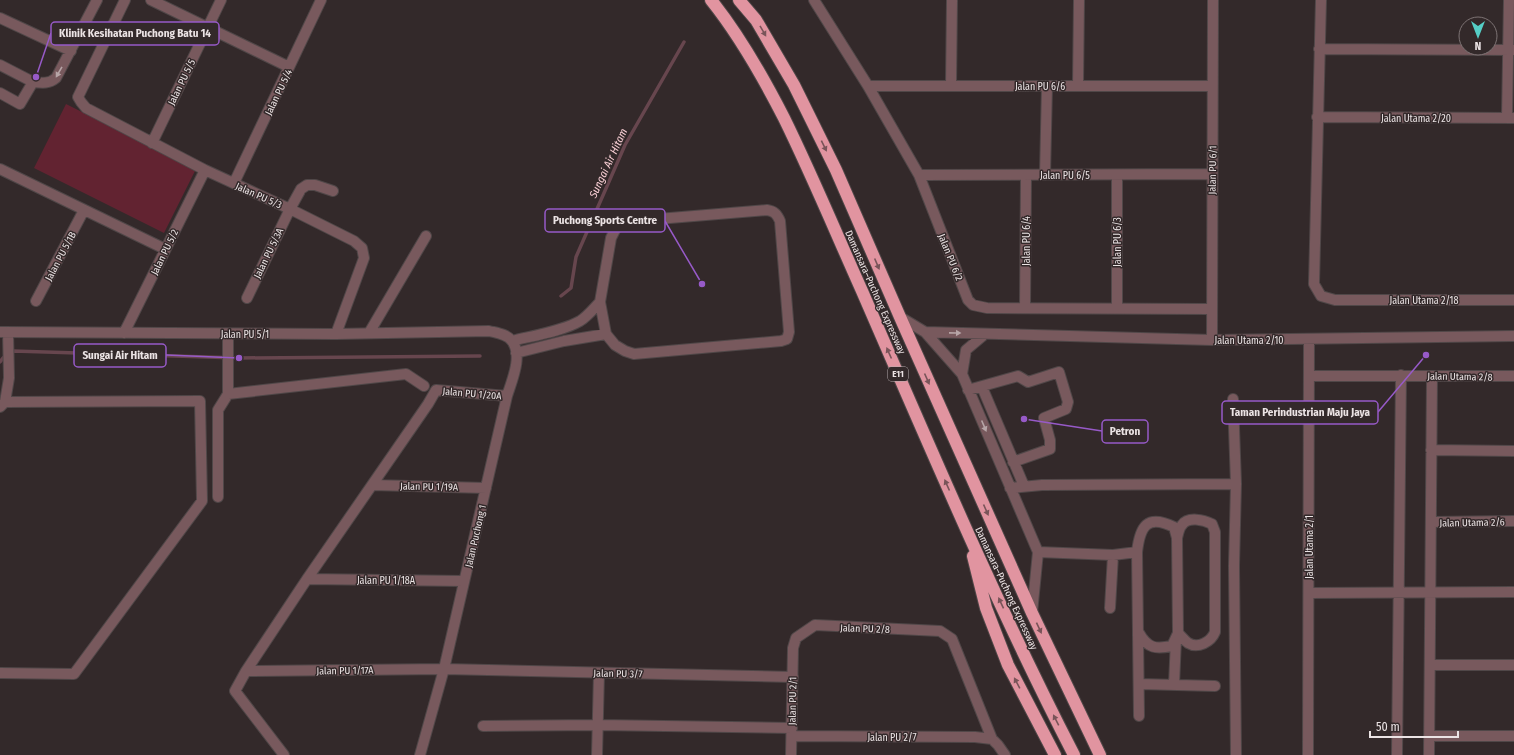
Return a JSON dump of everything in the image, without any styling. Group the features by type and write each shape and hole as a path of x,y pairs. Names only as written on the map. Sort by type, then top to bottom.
{"highway":[{"name":"Damansara–Puchong Expressway","path":"711,0 729,22 767,84 802,156 966,527 1042,694 1074,755"},
{"name":"Damansara–Puchong Expressway","path":"739,0 756,20 794,84 836,170 1032,613 1100,755"},
{"path":"966,527 986,608 1008,666 1055,755"}],"street":[{"path":"0,65 33,82 52,82 56,78 71,51 97,0"},
{"name":"Jalan PU 5/3","path":"125,0 78,97 81,102 86,108 152,143 205,170 290,209 354,241 362,248 364,258 336,334"},
{"path":"151,0 289,67"},
{"name":"Jalan PU 5/5","path":"152,143 221,0"},
{"name":"Jalan PU 5/4","path":"234,183 321,0"},
{"name":"Jalan PU 6/2","path":"814,0 868,86 919,175 970,303 973,306 1025,308 1211,309"},
{"path":"951,86 952,0"},
{"path":"1078,86 1079,0"},
{"name":"Jalan PU 6/1","path":"1212,340 1213,0"},
{"path":"1317,117 1321,0"},
{"path":"1509,0 1511,118"},
{"path":"0,18 71,51"},
{"path":"1319,49 1511,50"},
{"path":"0,93 20,104 33,82"},
{"name":"Jalan PU 6/6","path":"868,86 1212,86"},
{"path":"1045,175 1047,86"},
{"name":"Jalan Utama 2/20","path":"1317,117 1511,118"},
{"name":"Jalan Utama 2/18","path":"1317,117 1314,284 1321,296 1335,300 1514,300"},
{"name":"Jalan PU 5/2","path":"124,333 205,170"},
{"path":"1,172 165,249"},
{"name":"Jalan PU 6/5","path":"919,175 1212,174"},
{"name":"Jalan PU 6/4","path":"1025,308 1026,175"},
{"name":"Jalan PU 6/3","path":"1117,175 1117,309"},
{"name":"Jalan PU 5/3A","path":"247,298 301,189 307,185 315,185 333,191"},
{"name":"Jalan PU 5/1B","path":"36,301 84,210"},
{"path":"767,210 773,211 777,215 780,221 789,332 787,339 781,341 634,354 615,345 606,334 600,302 612,238 617,226 621,222 767,210"},
{"path":"368,333 426,236"},
{"path":"512,341 565,327 580,321 600,302"},
{"name":"Jalan Utama 2/10","path":"900,317 925,332 985,334 1212,340 1514,336"},
{"name":"Jalan PU 5/1","path":"4,332 336,334 489,331 503,334 512,341"},
{"path":"0,673 74,674 202,501 200,401 2,404 8,378 8,346 4,332"},
{"path":"925,332 962,374 1038,552 1032,613"},
{"path":"218,497 218,410 228,394 228,334"},
{"path":"516,353 564,341 606,334"},
{"path":"962,374 966,350 985,334"},
{"name":"Jalan Utama 2/1","path":"1308,755 1309,339"},
{"name":"Jalan Puchong 1","path":"420,755 444,669 507,396 516,364 516,353 512,341"},
{"path":"968,390 1018,376 1028,382 1059,372 1068,402 1066,409 1044,418 1050,440 1050,449 1014,462"},
{"path":"228,394 406,374 424,386"},
{"path":"1397,755 1400,375"},
{"name":"Jalan Utama 2/8","path":"1310,376 1514,376"},
{"path":"1429,755 1432,376"},
{"path":"982,387 1024,486"},
{"name":"Jalan PU 1/20A","path":"372,485 424,410 436,390 507,396"},
{"path":"1233,399 1236,484 1234,566 1236,755"},
{"path":"1431,450 1514,451"},
{"path":"1010,488 1042,485 1236,484"},
{"path":"284,755 235,691 246,671 307,579 372,485"},
{"name":"Jalan PU 1/19A","path":"372,485 486,488"},
{"path":"1177,538 1181,525 1187,521 1193,520 1207,521 1212,524 1215,532 1215,632 1213,638 1204,644 1194,646 1177,636"},
{"name":"Jalan Utama 2/6","path":"1431,522 1514,521"},
{"path":"1139,716 1138,538 1143,526 1157,522 1174,527 1177,538 1177,636 1174,685"},
{"path":"1038,552 1113,554 1137,552"},
{"path":"1110,608 1113,554"},
{"name":"Jalan PU 1/18A","path":"307,579 464,581"},
{"path":"1309,593 1514,592"},
{"name":"Jalan PU 2/8","path":"793,648 796,638 814,625 940,631 952,639 992,739"},
{"path":"1139,633 1143,640 1157,648 1172,646 1177,636"},
{"name":"Jalan PU 2/1","path":"792,755 793,648"},
{"path":"1430,665 1514,665"},
{"name":"Jalan PU 1/17A","path":"246,671 444,669"},
{"name":"Jalan PU 3/7","path":"444,669 792,677"},
{"path":"597,755 599,672"},
{"path":"1139,684 1215,686"},
{"name":"Jalan PU 2/7","path":"483,726 598,726 975,737 992,739"},
{"path":"1429,736 1514,736"},
{"path":"992,739 1005,755"}],"shaded area":[{"path":"66,104 196,169 164,233 34,168"}],"waterway":[{"name":"Sungai Air Hitam","path":"561,296 571,288 576,257 625,145 684,42"},
{"name":"Sungai Air Hitam","path":"0,362 13,351 239,358 480,356"}],"place":[{"name":"Klinik Kesihatan Puchong Batu 14","path":"36,77"},
{"name":"Puchong Sports Centre","path":"702,284"},
{"name":"Taman Perindustrian Maju Jaya","path":"1426,355"},
{"name":"Sungai Air Hitam","path":"239,358"},
{"name":"Petron","path":"1024,419"}]}
